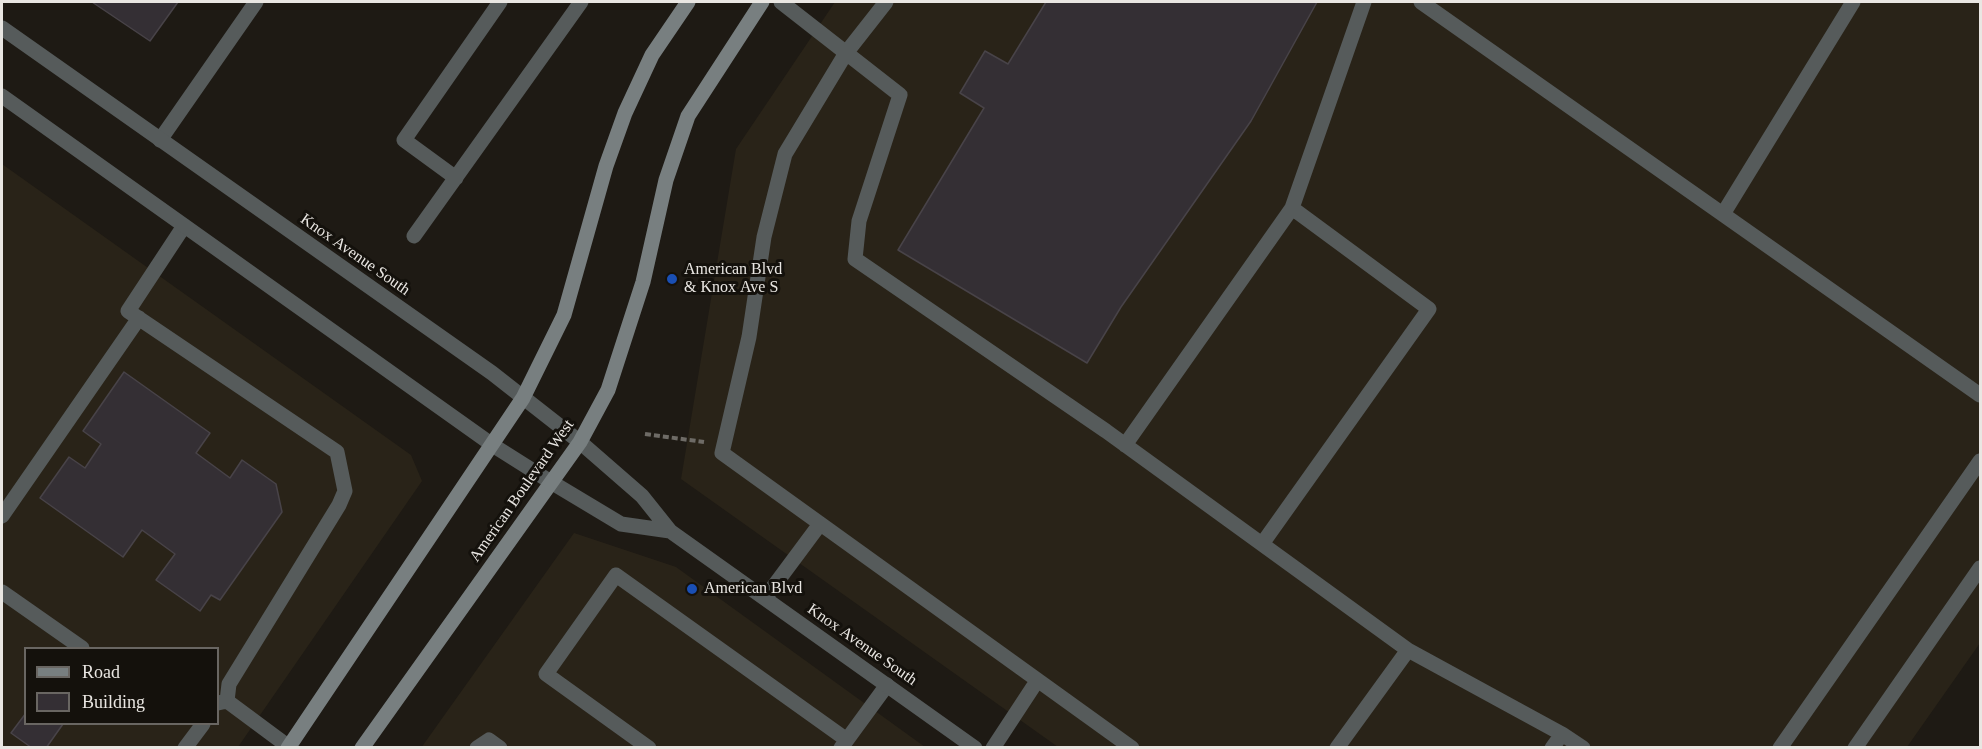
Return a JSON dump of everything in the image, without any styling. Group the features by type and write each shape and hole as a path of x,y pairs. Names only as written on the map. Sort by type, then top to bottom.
{"main road":[{"path":"289,747 494,446 524,398 564,315 606,166 625,113 652,54 687,2"},
{"name":"American Boulevard West","path":"362,747 580,442 608,390 643,282 666,180 688,116 762,2"}],"street":[{"path":"160,140 256,2"},
{"path":"456,178 404,140 500,2"},
{"path":"414,236 581,2"},
{"path":"781,2 900,95 859,221 855,260 1125,445 1408,650 1583,747"},
{"path":"886,2 846,53 785,154 764,237 748,337 722,453 1132,747"},
{"path":"1125,445 1292,208 1364,2"},
{"path":"1421,2 1980,395"},
{"path":"1723,214 1852,2"},
{"name":"Knox Avenue South","path":"2,28 492,373 580,442 642,496 670,531 975,747"},
{"name":"Knox Avenue South","path":"2,96 494,446 621,524 670,531"},
{"path":"2,110 50,130"},
{"path":"1262,544 1429,309 1292,208"},
{"path":"184,226 128,311 337,452 345,491 339,505 229,684 222,702 289,747"},
{"path":"2,516 139,318"},
{"path":"1780,747 1980,461"},
{"path":"765,598 820,524"},
{"path":"1855,747 1980,568"},
{"path":"649,747 546,674 616,575 844,744 887,685"},
{"path":"2,592 81,647"},
{"path":"1338,747 1408,650"},
{"path":"993,747 1037,681"},
{"path":"185,747 197,726"},
{"path":"1552,747 1562,734"},
{"path":"477,747 489,740 500,747"}],"path":[{"path":"645,434 724,445"}],"shaded area":[{"path":"835,2 1980,2 1980,643 1907,747 1058,747 681,479 736,149"},
{"path":"2,164 411,455 422,481 238,747 2,747"},
{"path":"574,533 676,567 925,747 421,748"}],"building":[{"path":"92,2 178,2 150,41"},
{"path":"1046,2 1317,2 1251,121 1121,307 1087,363 898,250 984,108 960,93 985,51 1008,64"},
{"path":"124,372 210,433 196,453 230,478 242,460 276,484 282,512 220,600 211,595 200,611 156,580 175,554 142,530 123,557 40,498 69,457 85,468 101,444 83,431"},
{"path":"24,716 24,725 62,725 46,748 32,748 11,733"}],"place":[{"name":"American Blvd & Knox Ave S","path":"672,279"},
{"name":"American Blvd","path":"692,589"}]}
